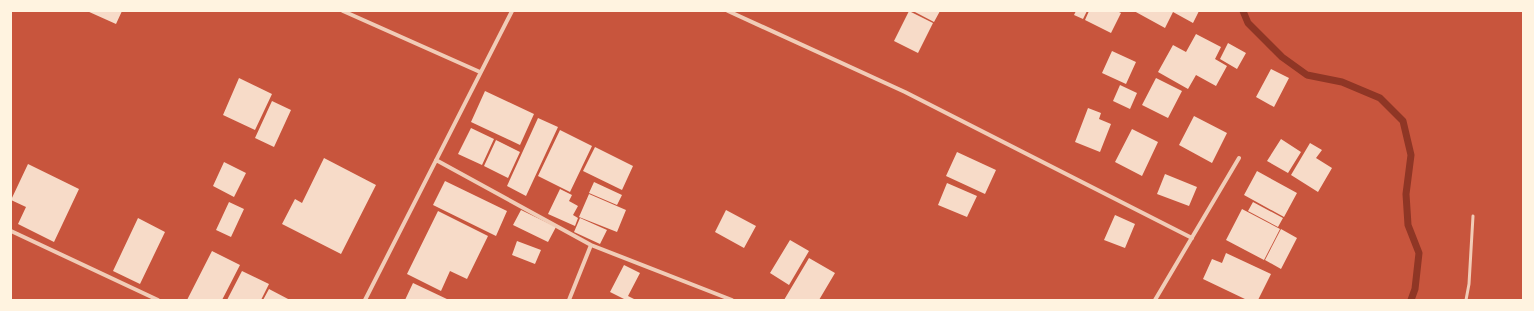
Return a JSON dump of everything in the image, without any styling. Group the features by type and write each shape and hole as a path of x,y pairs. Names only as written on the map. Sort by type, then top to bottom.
{"street":[{"path":"343,11 480,72"},
{"path":"365,300 512,11"},
{"path":"728,11 906,92 1192,238"},
{"path":"1155,300 1239,158"},
{"path":"436,160 591,244 732,300"},
{"path":"11,231 158,300"},
{"path":"569,300 591,244"}],"lane":[{"path":"1466,300 1469,284 1473,216"}],"building":[{"path":"87,11 122,11 116,24"},
{"path":"909,11 933,23 918,53 894,41"},
{"path":"913,11 940,11 934,22"},
{"path":"1076,11 1087,11 1083,19 1074,15"},
{"path":"1089,11 1117,11 1121,13 1111,33 1085,20"},
{"path":"1134,11 1199,11 1193,23 1173,12 1165,28"},
{"path":"1196,34 1221,47 1215,59 1227,66 1216,86 1196,75 1188,89 1158,72 1173,45 1186,52"},
{"path":"1228,43 1246,53 1237,69 1220,59"},
{"path":"1112,51 1136,62 1126,84 1102,73"},
{"path":"1271,69 1289,78 1274,107 1256,97"},
{"path":"239,78 272,94 255,130 223,115"},
{"path":"1156,78 1182,91 1168,118 1142,105"},
{"path":"1120,85 1137,93 1130,109 1113,101"},
{"path":"485,91 534,114 520,145 471,122"},
{"path":"272,101 291,110 274,147 255,138"},
{"path":"1088,108 1101,113 1099,119 1111,124 1100,152 1075,142"},
{"path":"1194,116 1227,133 1212,163 1179,145"},
{"path":"538,118 558,127 526,196 507,186"},
{"path":"471,128 494,139 482,165 458,154"},
{"path":"1132,129 1158,142 1142,176 1115,162"},
{"path":"560,130 592,146 570,192 538,176"},
{"path":"1281,139 1301,152 1288,173 1267,161"},
{"path":"496,140 520,152 508,178 484,166"},
{"path":"1310,143 1322,150 1316,158 1332,168 1318,192 1291,175"},
{"path":"595,147 633,166 622,190 583,171"},
{"path":"957,152 996,170 985,194 946,176"},
{"path":"324,158 376,185 341,254 282,224 295,199 302,203"},
{"path":"224,162 246,173 234,197 213,186"},
{"path":"28,164 79,189 54,242 18,224 26,207 11,200"},
{"path":"1257,171 1297,193 1284,217 1244,195"},
{"path":"1165,174 1197,187 1189,206 1157,194"},
{"path":"445,181 507,211 496,236 433,205"},
{"path":"594,182 622,195 617,205 589,193"},
{"path":"947,183 977,196 967,217 938,205"},
{"path":"560,189 572,195 569,201 578,206 573,215 578,218 575,226 548,214"},
{"path":"589,194 626,210 617,232 579,217"},
{"path":"229,202 244,209 231,237 216,230"},
{"path":"1253,202 1283,218 1278,227 1248,211"},
{"path":"1242,209 1280,229 1264,260 1226,240"},
{"path":"521,210 556,227 548,242 513,225"},
{"path":"726,210 756,226 744,248 715,232"},
{"path":"438,211 488,236 467,279 450,271 441,291 407,274"},
{"path":"1115,215 1135,224 1125,248 1104,240"},
{"path":"138,218 165,232 140,284 113,271"},
{"path":"580,218 607,230 600,244 574,232"},
{"path":"1281,229 1297,238 1281,269 1265,260"},
{"path":"790,240 809,251 789,285 770,273"},
{"path":"517,241 541,250 535,264 512,255"},
{"path":"212,251 240,265 222,300 187,300"},
{"path":"1226,253 1271,274 1258,300 1247,300 1203,279 1212,259 1222,263"},
{"path":"809,258 835,273 819,300 784,300"},
{"path":"624,265 640,273 628,296 636,300 626,300 610,292"},
{"path":"242,271 269,284 261,300 227,300"},
{"path":"413,283 449,300 405,300"},
{"path":"269,289 290,300 263,300"}],"waterway":[{"path":"1243,11 1248,23 1282,57 1307,75 1342,82 1380,98 1403,121 1411,155 1406,194 1408,225 1419,253 1415,289 1411,300"}]}
